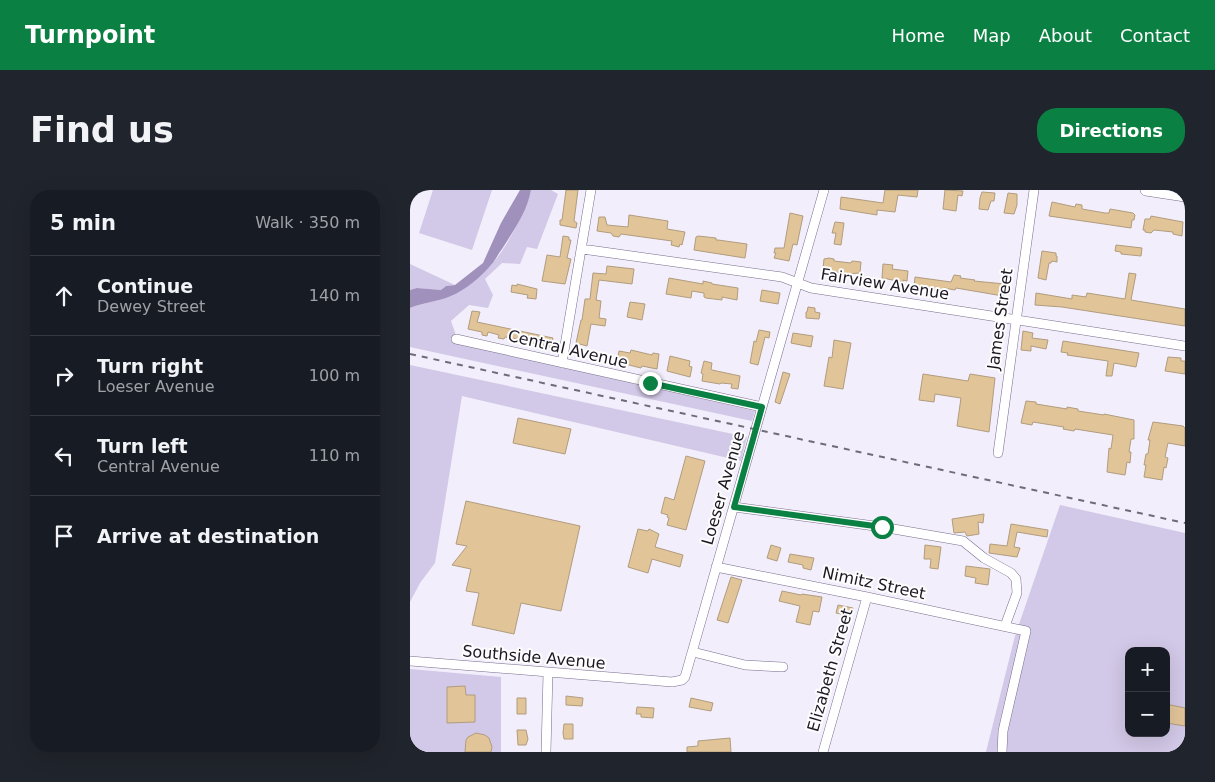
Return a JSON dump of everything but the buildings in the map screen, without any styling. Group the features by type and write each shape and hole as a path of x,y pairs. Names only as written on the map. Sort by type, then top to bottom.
{"street":[{"path":"562,363 591,190"},
{"name":"Loeser Avenue","path":"655,681 672,682 682,680 687,674 824,190"},
{"name":"James Street","path":"998,453 1034,190"},
{"path":"1146,190 1185,196"},
{"name":"Fairview Avenue","path":"582,249 782,277 811,288 1185,346"},
{"name":"Central Avenue","path":"456,339 762,407"},
{"path":"734,507 882,527 963,541 984,558 1011,573 1016,579 1016,593 1005,626"},
{"name":"Nimitz Street","path":"716,567 1026,631 1004,731 1002,752"},
{"name":"Elizabeth Street","path":"823,752 867,597"},
{"path":"693,652 745,665 783,667"},
{"name":"Southside Avenue","path":"410,661 655,681"},
{"path":"546,752 548,673"}],"shaded area":[{"path":"433,190 492,190 472,250 419,233"},
{"path":"520,190 531,190 520,221 487,270 462,290 446,298 410,308 410,290 417,288 441,290 446,286 455,285 483,263 501,223"},
{"path":"531,190 551,190 558,194 537,249 527,247 520,264 502,263 485,279 493,295 488,308 469,305 451,321 459,344 755,411 752,421 410,347 410,308 441,300 455,294 488,268 515,229"},
{"path":"410,264 455,285 446,286 441,290 417,288 410,290"},
{"path":"410,365 747,437 741,461 462,396 435,563 420,583 410,602"},
{"path":"1060,505 1185,533 1185,752 986,752 1015,636"},
{"path":"410,669 501,677 501,752 410,752"}],"railway":[{"path":"410,354 1185,523"}],"route":[{"path":"650,383 762,407 734,507 882,527"}]}
